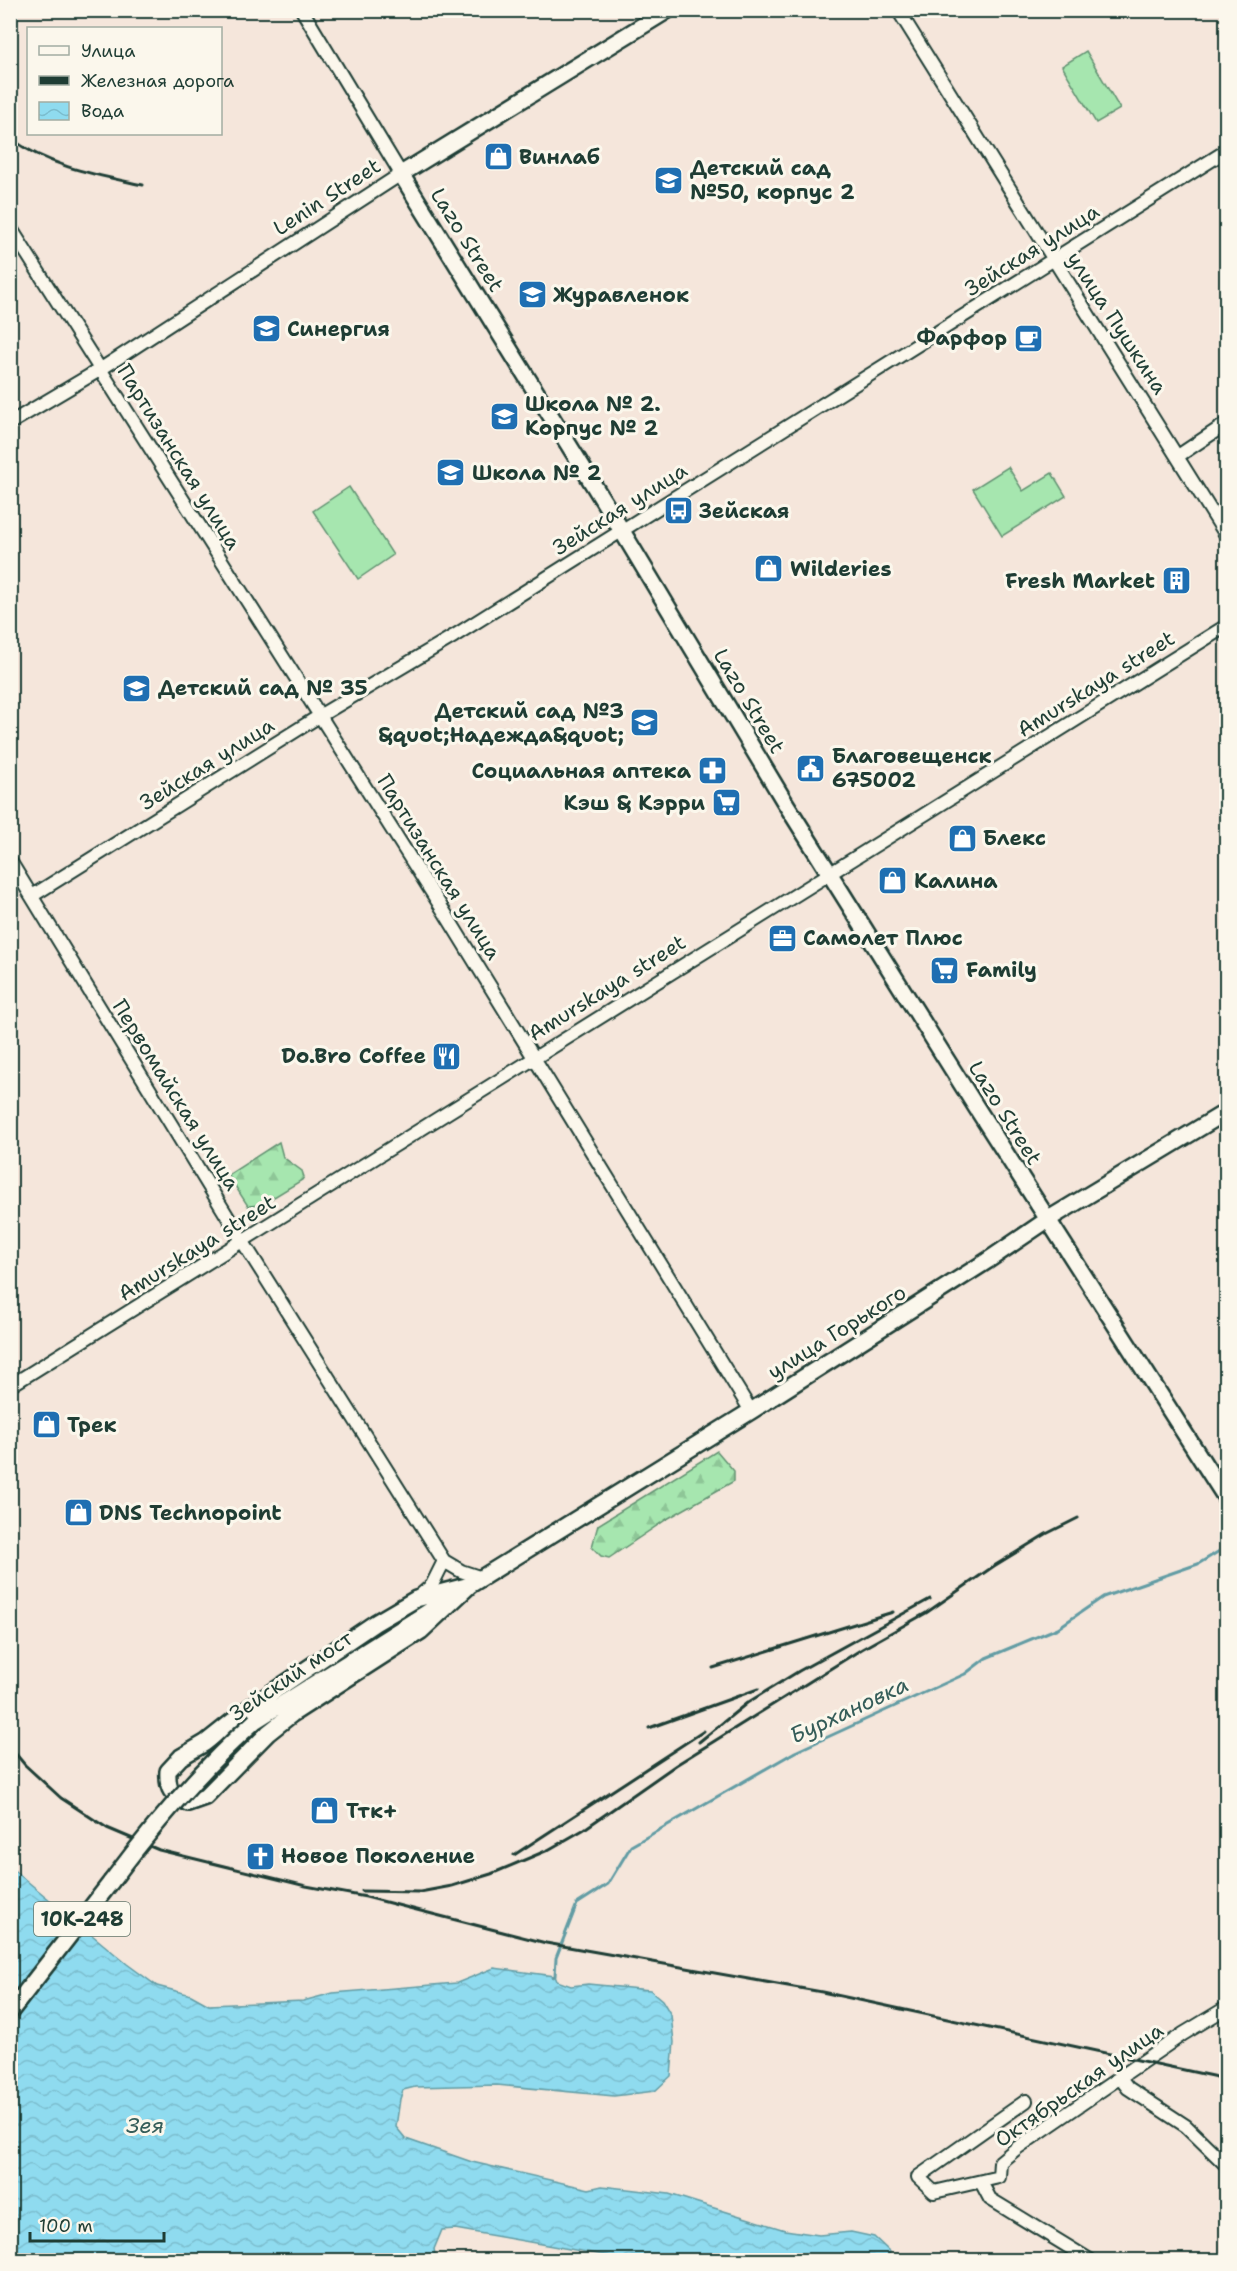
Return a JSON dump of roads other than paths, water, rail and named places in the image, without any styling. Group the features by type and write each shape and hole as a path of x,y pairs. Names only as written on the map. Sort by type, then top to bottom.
{"main road":[{"name":"Lenin Street","path":"401,174 668,10"},
{"name":"Lazo Street","path":"401,174 829,872 1047,1220 1227,1498"},
{"name":"улица Горького","path":"476,1582 416,1599 315,1662 249,1708 205,1743 181,1757 168,1771 168,1786 176,1797 188,1803 205,1797 268,1733 292,1714 421,1631 476,1582 751,1411 987,1261 1047,1220 1227,1112"},
{"name":"Зейский мост","path":"10,2012 148,1833 219,1753 255,1722 476,1582"}],"street":[{"name":"Lazo Street","path":"302,10 401,174"},
{"name":"улица Пушкина","path":"898,10 1227,535"},
{"name":"Зейская улица","path":"32,896 321,715 454,636 1227,151"},
{"name":"Lenin Street","path":"10,423 101,369 401,174"},
{"name":"Партизанская улица","path":"10,227 321,715 751,1411"},
{"path":"1178,456 1227,424"},
{"name":"Amurskaya street","path":"10,1386 243,1242 829,872 1227,626"},
{"name":"Первомайская улица","path":"10,861 243,1242 444,1561"},
{"path":"416,1599 432,1586 444,1561 476,1582"},
{"name":"Октябрьская улица","path":"1026,2101 918,2177 934,2192 999,2177 1000,2162 1183,2034 1227,2008"},
{"path":"1120,2078 1128,2088 1186,2126 1227,2165"},
{"path":"981,2182 990,2199 1090,2260"}],"water":[{"name":"Зея","path":"10,1867 157,1986 191,1995 209,2005 303,2001 333,1993 457,1983 494,1968 555,1976 557,1981 571,1986 588,1984 650,1990 662,2000 671,2015 674,2042 671,2076 655,2091 614,2096 497,2085 415,2087 403,2090 396,2127 406,2139 472,2162 589,2189 602,2186 669,2194 785,2230 819,2235 851,2232 874,2237 890,2252 887,2260 632,2260 455,2229 442,2230 434,2249 436,2260 11,2260"}],"waterway":[{"name":"Бурхановка","path":"553,1977 555,1976 556,1958 577,1904 608,1884 631,1846 795,1752 965,1674 986,1658 1058,1628 1103,1597 1198,1564 1226,1547"}],"railway":[{"path":"10,138 57,163 143,185"},
{"path":"362,1891 420,1892 452,1886 491,1874 548,1850 583,1830 676,1765 862,1649 926,1613 994,1566 1046,1534 1078,1518"},
{"path":"699,1742 747,1703 799,1671 930,1599"},
{"path":"713,1668 893,1612"},
{"path":"649,1728 758,1689"},
{"path":"514,1855 704,1731"},
{"path":"10,1747 25,1765 61,1798 107,1828 159,1850 306,1886 366,1897 546,1943 822,1992 1226,2079"}],"place":[{"name":"Винлаб","path":"498,157"},
{"name":"Детский сад №50, корпус 2","path":"669,180"},
{"name":"Журавленок","path":"532,295"},
{"name":"Синергия","path":"266,329"},
{"name":"Фарфор","path":"1028,338"},
{"name":"Школа № 2. Корпус № 2","path":"504,416"},
{"name":"Школа № 2","path":"451,473"},
{"name":"Зейская","path":"678,511"},
{"name":"Wilderies","path":"769,569"},
{"name":"Fresh Market","path":"1176,581"},
{"name":"Детский сад № 35","path":"137,688"},
{"name":"Детский сад №3 &quot;Надежда&quot;","path":"645,723"},
{"name":"Благовещенск 675002","path":"811,768"},
{"name":"Социальная аптека","path":"712,771"},
{"name":"Кэш & Кэрри","path":"726,803"},
{"name":"Блекс","path":"962,838"},
{"name":"Калина","path":"893,881"},
{"name":"Самолет Плюс","path":"782,938"},
{"name":"Family","path":"945,970"},
{"name":"Do.Bro Coffee","path":"447,1056"},
{"name":"Трек","path":"46,1425"},
{"name":"DNS Technopoint","path":"78,1513"},
{"name":"Ттк+","path":"325,1811"},
{"name":"Новое Поколение","path":"260,1856"}]}
